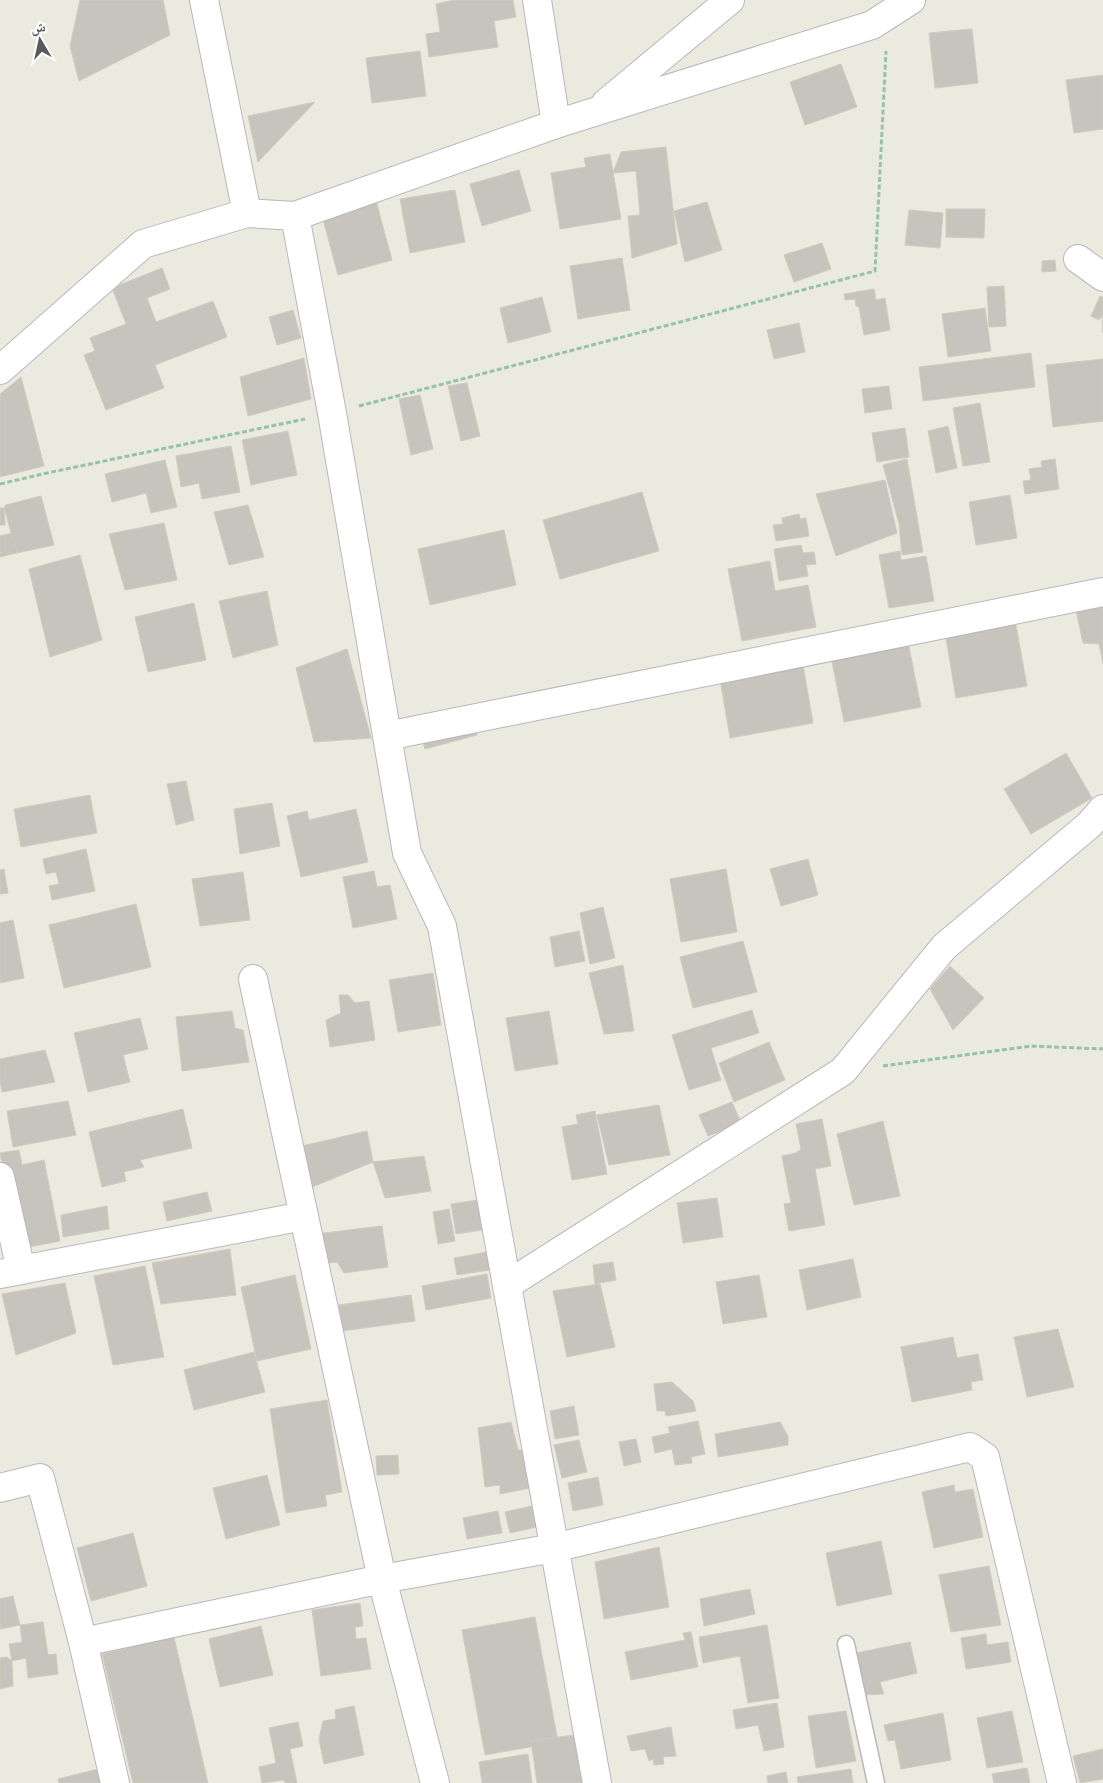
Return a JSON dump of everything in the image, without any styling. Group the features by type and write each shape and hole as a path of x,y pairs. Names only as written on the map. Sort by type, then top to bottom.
{"street":[{"path":"204,0 247,212"},
{"path":"537,0 556,124"},
{"path":"595,112 730,0"},
{"path":"0,370 143,244 247,212 295,216 556,124 872,25 911,0"},
{"path":"295,216 332,413 407,853 442,926 597,1783"},
{"path":"1078,259 1103,277"},
{"path":"386,736 1103,592"},
{"path":"507,1285 843,1071 944,947 1089,825 1103,809"},
{"path":"253,979 382,1578 435,1783"},
{"path":"0,1177 10,1272 304,1216"},
{"path":"83,1642 382,1578 554,1548 970,1447 985,1458 1062,1783"},
{"path":"0,1488 40,1478 83,1642 115,1783"}],"lane":[{"path":"846,1644 876,1783"}],"path":[{"path":"0,484 47,472 332,413 875,271 888,15"},
{"path":"843,1071 1032,1046 1103,1049"}],"building":[{"path":"80,0 163,0 170,35 79,81 70,46"},
{"path":"454,0 513,0 516,17 494,21 498,47 429,57 426,34 440,32 436,4"},
{"path":"972,29 978,83 935,88 929,33"},
{"path":"420,51 426,96 372,103 366,58"},
{"path":"841,64 857,107 805,125 790,82"},
{"path":"1103,75 1103,129 1074,133 1066,80"},
{"path":"315,102 258,162 248,116"},
{"path":"666,147 677,244 632,258 628,216 640,215 636,171 613,173 621,152"},
{"path":"610,154 621,219 560,229 551,173 586,167 584,158"},
{"path":"519,170 531,211 482,226 470,184"},
{"path":"455,190 465,242 410,253 400,199"},
{"path":"375,197 392,260 338,275 321,212"},
{"path":"707,202 722,250 685,262 674,211"},
{"path":"946,209 985,209 984,238 946,237"},
{"path":"909,210 943,213 940,248 905,245"},
{"path":"822,243 831,269 794,282 784,255"},
{"path":"622,258 630,310 578,319 570,266"},
{"path":"1055,260 1056,271 1042,272 1042,261"},
{"path":"162,268 170,289 147,298 156,322 213,301 227,337 155,365 164,388 106,410 84,355 95,351 90,338 126,324 112,288"},
{"path":"1004,286 1006,326 989,327 987,287"},
{"path":"874,289 876,300 885,298 890,330 864,335 859,307 856,306 855,299 845,300 844,294"},
{"path":"1100,296 1103,297 1103,333 1102,315 1099,320 1091,316"},
{"path":"542,297 551,332 508,343 500,308"},
{"path":"985,308 991,351 948,357 942,314"},
{"path":"293,310 301,338 277,345 269,317"},
{"path":"799,323 805,352 774,359 767,330"},
{"path":"1031,353 1035,387 923,401 919,367"},
{"path":"304,358 311,399 248,416 240,377"},
{"path":"1103,359 1103,421 1053,427 1046,365"},
{"path":"21,377 44,466 0,477 0,394"},
{"path":"467,383 480,436 461,441 448,386"},
{"path":"889,386 892,409 865,413 862,389"},
{"path":"420,395 433,449 411,455 399,399"},
{"path":"980,403 990,462 963,466 953,408"},
{"path":"948,426 957,468 936,473 928,431"},
{"path":"905,428 909,457 877,462 872,433"},
{"path":"288,431 297,475 251,485 242,440"},
{"path":"231,446 240,492 202,499 199,483 181,487 176,456"},
{"path":"907,459 923,552 902,555 899,524 883,465"},
{"path":"1055,459 1059,489 1025,494 1023,481 1031,480 1029,469 1042,467 1041,461"},
{"path":"165,460 177,507 151,513 146,493 112,502 105,474"},
{"path":"885,480 897,533 836,556 816,494"},
{"path":"642,492 659,551 560,579 543,520"},
{"path":"1010,495 1017,538 976,545 969,502"},
{"path":"41,496 54,545 17,553 4,508 6,505"},
{"path":"248,505 264,557 229,565 214,512"},
{"path":"0,508 4,508 5,525 0,525"},
{"path":"799,514 800,519 806,518 809,536 776,541 773,525 783,524 782,518"},
{"path":"164,523 177,580 125,590 109,534"},
{"path":"504,530 516,585 430,605 418,549"},
{"path":"12,533 17,553 0,557 0,536"},
{"path":"801,545 803,553 814,552 816,564 806,565 808,576 779,581 774,549"},
{"path":"900,551 901,560 926,556 934,601 889,608 879,555"},
{"path":"80,555 102,640 50,657 29,569"},
{"path":"770,561 775,591 808,585 816,627 742,641 728,569"},
{"path":"267,591 278,645 233,658 219,601"},
{"path":"194,603 206,660 148,672 135,617"},
{"path":"1103,604 1103,664 1099,644 1083,643 1076,610"},
{"path":"1015,620 1027,686 956,698 945,632"},
{"path":"908,642 921,707 844,722 831,657"},
{"path":"347,649 371,738 314,742 296,668"},
{"path":"803,665 813,723 730,738 720,679"},
{"path":"471,714 477,735 425,749 419,728"},
{"path":"1066,753 1092,798 1031,834 1004,789"},
{"path":"186,781 194,820 176,825 167,784"},
{"path":"90,795 97,833 21,847 14,809"},
{"path":"272,803 280,846 240,854 234,809"},
{"path":"356,809 368,862 301,877 287,816 307,811 309,820"},
{"path":"86,849 95,891 52,900 49,886 59,884 56,872 46,874 43,859"},
{"path":"808,859 818,895 781,906 770,869"},
{"path":"4,869 8,893 0,894 0,870"},
{"path":"726,869 737,932 681,942 670,879"},
{"path":"374,871 377,887 390,885 397,919 353,928 343,877"},
{"path":"243,872 250,920 200,926 192,879"},
{"path":"136,904 151,967 64,988 49,925"},
{"path":"603,907 615,958 590,964 580,913"},
{"path":"13,920 24,978 0,983 0,923"},
{"path":"579,931 585,961 555,967 550,937"},
{"path":"743,941 757,992 693,1008 680,957"},
{"path":"623,965 634,1031 604,1034 589,973"},
{"path":"950,966 984,998 953,1030 930,989"},
{"path":"433,973 441,1025 398,1032 389,980"},
{"path":"339,995 348,995 355,1003 369,1001 375,1040 330,1047 326,1020 341,1013"},
{"path":"752,1010 759,1033 711,1048 721,1080 689,1090 672,1035"},
{"path":"232,1011 235,1028 243,1030 249,1062 182,1071 176,1017"},
{"path":"549,1011 558,1064 515,1071 506,1018"},
{"path":"140,1018 148,1049 123,1055 130,1082 88,1092 74,1033"},
{"path":"769,1042 785,1080 734,1102 719,1063"},
{"path":"45,1050 55,1082 2,1092 0,1059"},
{"path":"68,1101 76,1135 13,1147 7,1111"},
{"path":"732,1102 741,1123 708,1136 699,1115"},
{"path":"659,1105 670,1155 609,1165 597,1115"},
{"path":"183,1109 192,1148 140,1160 144,1167 124,1172 126,1181 102,1187 89,1132"},
{"path":"595,1111 607,1174 572,1180 562,1127 578,1124 576,1115"},
{"path":"822,1119 831,1166 815,1169 825,1225 789,1231 784,1204 791,1203 782,1156 796,1153 801,1149 796,1124"},
{"path":"883,1121 900,1196 854,1205 837,1134"},
{"path":"367,1131 373,1162 305,1190 298,1147"},
{"path":"19,1150 22,1165 44,1160 60,1241 18,1249 0,1153"},
{"path":"424,1156 431,1191 385,1198 373,1162"},
{"path":"207,1192 212,1211 167,1221 163,1202"},
{"path":"491,1198 496,1228 456,1234 451,1204"},
{"path":"717,1198 723,1237 683,1243 677,1203"},
{"path":"107,1206 109,1229 63,1237 61,1215"},
{"path":"449,1209 455,1241 438,1244 433,1212"},
{"path":"382,1226 388,1267 344,1273 337,1262 319,1264 316,1234"},
{"path":"230,1249 236,1295 161,1304 152,1263"},
{"path":"487,1252 490,1270 457,1275 454,1258"},
{"path":"853,1259 861,1297 807,1310 799,1270"},
{"path":"613,1262 616,1280 595,1284 593,1265"},
{"path":"145,1266 164,1357 113,1365 94,1276"},
{"path":"487,1274 491,1298 426,1310 422,1286"},
{"path":"295,1275 311,1349 257,1361 241,1287"},
{"path":"759,1275 767,1317 723,1324 716,1282"},
{"path":"65,1283 76,1333 16,1355 2,1294"},
{"path":"600,1284 615,1347 567,1357 553,1291"},
{"path":"411,1295 415,1321 342,1331 339,1305"},
{"path":"1058,1329 1074,1387 1027,1397 1014,1337"},
{"path":"953,1337 957,1358 978,1354 983,1380 971,1382 972,1390 912,1402 901,1347"},
{"path":"254,1352 265,1392 194,1410 184,1370"},
{"path":"672,1382 693,1401 696,1411 666,1416 665,1411 657,1411 654,1384"},
{"path":"327,1400 342,1492 325,1495 327,1506 286,1513 270,1409"},
{"path":"574,1406 579,1435 555,1439 550,1411"},
{"path":"698,1421 705,1454 691,1457 692,1463 675,1465 672,1449 655,1453 652,1437 670,1433 668,1427"},
{"path":"511,1422 518,1450 532,1451 540,1486 500,1494 500,1485 485,1487 478,1428"},
{"path":"780,1422 788,1436 788,1445 718,1457 715,1434"},
{"path":"636,1439 641,1462 624,1466 619,1442"},
{"path":"579,1440 587,1472 562,1478 554,1445"},
{"path":"398,1455 399,1474 377,1475 376,1456"},
{"path":"267,1475 280,1525 226,1539 213,1488"},
{"path":"598,1477 603,1505 573,1511 568,1483"},
{"path":"954,1485 955,1492 973,1489 983,1537 934,1548 922,1492"},
{"path":"532,1506 537,1527 510,1533 505,1512"},
{"path":"498,1511 502,1533 467,1539 463,1518"},
{"path":"133,1533 147,1586 91,1601 77,1548"},
{"path":"881,1541 892,1594 837,1606 826,1553"},
{"path":"659,1547 669,1607 604,1619 595,1562"},
{"path":"989,1566 1001,1625 951,1632 939,1575"},
{"path":"750,1589 755,1614 704,1626 700,1599"},
{"path":"13,1596 20,1625 0,1629 0,1599"},
{"path":"360,1603 363,1626 355,1627 356,1639 366,1638 371,1669 321,1676 312,1610"},
{"path":"535,1617 558,1742 485,1755 462,1630"},
{"path":"43,1622 48,1655 56,1654 58,1674 28,1678 26,1658 12,1661 9,1644 22,1642 20,1625"},
{"path":"767,1625 779,1698 748,1703 740,1656 703,1663 699,1637"},
{"path":"261,1626 273,1675 220,1687 209,1639"},
{"path":"691,1632 698,1667 631,1680 625,1652 685,1640 683,1633"},
{"path":"986,1634 987,1645 1008,1642 1011,1662 966,1669 961,1638"},
{"path":"174,1637 208,1783 133,1783 102,1654"},
{"path":"910,1642 917,1673 880,1682 884,1694 863,1695 856,1653"},
{"path":"7,1657 12,1661 13,1686 0,1689 0,1658"},
{"path":"777,1703 784,1747 764,1751 758,1725 736,1729 733,1710"},
{"path":"354,1706 364,1755 324,1764 319,1739 323,1721 336,1719 335,1710"},
{"path":"846,1711 856,1761 816,1768 808,1716"},
{"path":"1012,1711 1023,1762 987,1768 977,1718"},
{"path":"943,1713 951,1760 901,1769 895,1740 888,1741 884,1725"},
{"path":"298,1722 303,1746 290,1749 297,1783 285,1783 284,1780 262,1783 259,1767 276,1763 269,1728"},
{"path":"671,1727 676,1756 663,1757 664,1764 654,1765 653,1759 649,1761 645,1749 631,1751 627,1736"},
{"path":"574,1735 582,1783 537,1783 531,1741"},
{"path":"1103,1749 1103,1779 1080,1783 1073,1756"},
{"path":"528,1754 532,1783 482,1783 479,1762"},
{"path":"102,1768 106,1783 59,1783 58,1779"},
{"path":"1027,1768 1030,1783 994,1783 992,1774"},
{"path":"851,1769 853,1783 798,1783 797,1777"},
{"path":"786,1772 788,1783 768,1783 767,1776"}]}
